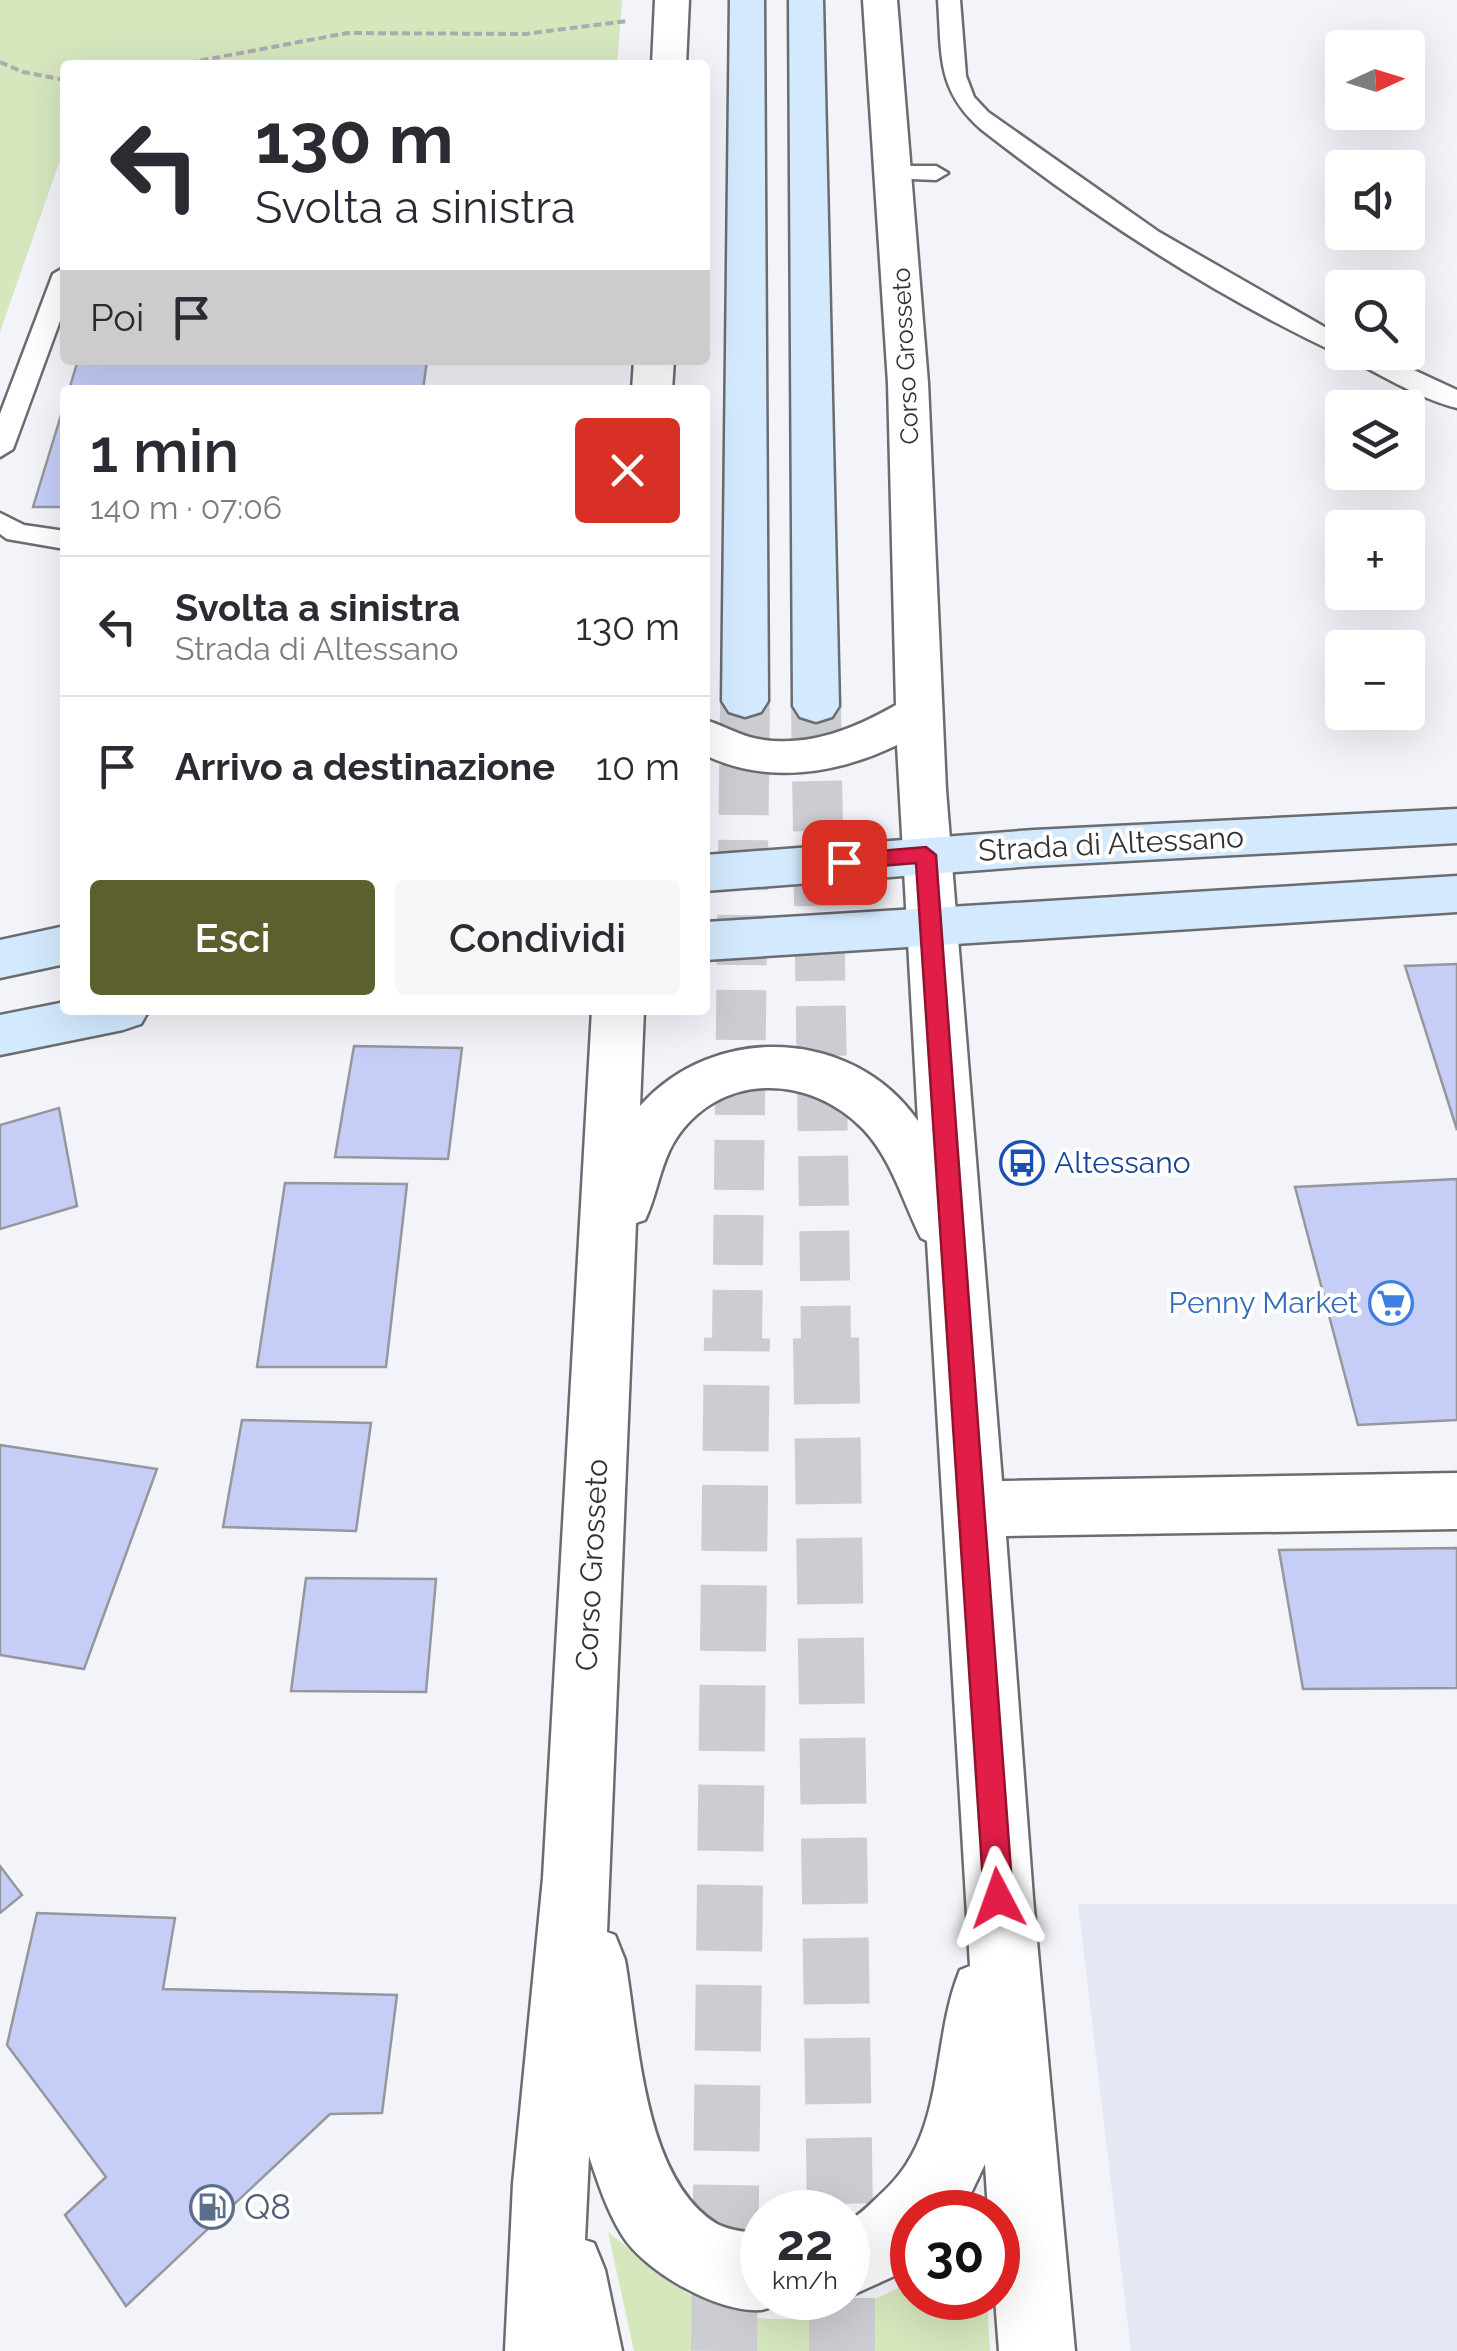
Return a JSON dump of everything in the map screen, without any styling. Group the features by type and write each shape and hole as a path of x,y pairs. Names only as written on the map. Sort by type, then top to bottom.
{"main road":[{"path":"744,701 747,0"},
{"path":"806,0 816,706"},
{"name":"Strada di Altessano","path":"710,873 926,855 1457,826"},
{"path":"710,940 1457,894"},
{"path":"0,959 60,946"},
{"path":"0,1035 98,1015"}],"street":[{"name":"Corso Grosseto","path":"880,0 908,383 926,855 998,1898 1037,2351"},
{"path":"669,60 672,10"},
{"path":"710,738 752,755 806,758 854,747 919,712"},
{"name":"Corso Grosseto","path":"542,2351 550,2184 577,1878 618,1015"},
{"name":"Corso Grosseto","path":"608,1251 648,1140 666,1112 695,1083 710,1075 759,1066 810,1072 869,1101 910,1154 956,1257"},
{"path":"971,1509 1457,1502"},
{"name":"Corso Grosseto","path":"577,1878 620,2139 632,2182 661,2227 683,2245 708,2260 740,2267"},
{"name":"Corso Grosseto","path":"927,2190 961,2128 973,2084 998,1898"},
{"name":"Corso Grosseto","path":"550,2184 584,2351"}],"lane":[{"path":"949,0 962,94 998,129 1170,251 1325,338"},
{"path":"894,173 936,173"},
{"path":"0,449 60,287"},
{"path":"1392,370 1457,400"},
{"path":"0,522 17,533 60,539"}],"path":[{"path":"204,60 347,33 524,34 672,10"},
{"path":"0,62 60,79"}],"shaded area":[{"path":"1078,1904 1457,1904 1457,2351 1131,2351"}],"green space":[{"path":"0,0 622,0 617,60 60,60 60,163 0,332"},
{"path":"608,2232 687,2293 740,2314 740,2320 870,2320 870,2301 890,2292 890,2320 988,2320 990,2351 634,2351"}],"building":[{"path":"76,365 426,365 424,385 70,385"},
{"path":"60,418 60,507 33,507"},
{"path":"1457,964 1457,1130 1405,966"},
{"path":"354,1046 462,1048 448,1159 335,1157"},
{"path":"59,1108 77,1206 0,1229 0,1125"},
{"name":"Penny Market","path":"1457,1179 1457,1420 1358,1425 1295,1187"},
{"path":"285,1183 407,1184 386,1367 257,1367"},
{"path":"242,1420 371,1423 356,1531 223,1527"},
{"path":"0,1445 157,1469 84,1669 0,1655"},
{"path":"1457,1548 1457,1688 1303,1689 1279,1550"},
{"path":"306,1578 436,1579 426,1692 291,1691"},
{"path":"0,1866 22,1895 0,1913"},
{"path":"37,1913 175,1918 163,1989 397,1995 382,2113 330,2114 126,2306 65,2215 106,2177 7,2045"}],"tunnel":[{"path":"737,1340 745,701"},
{"path":"816,706 826,1340"},
{"path":"724,2351 737,1338"},
{"path":"826,1338 840,2190"},
{"path":"842,2320 842,2351"}],"place":[{"name":"Altessano","path":"1022,1163"},
{"name":"Penny Market","path":"1391,1303"},
{"name":"Q8","path":"212,2207"}],"route":[{"path":"844,862 926,855 998,1898"}]}
